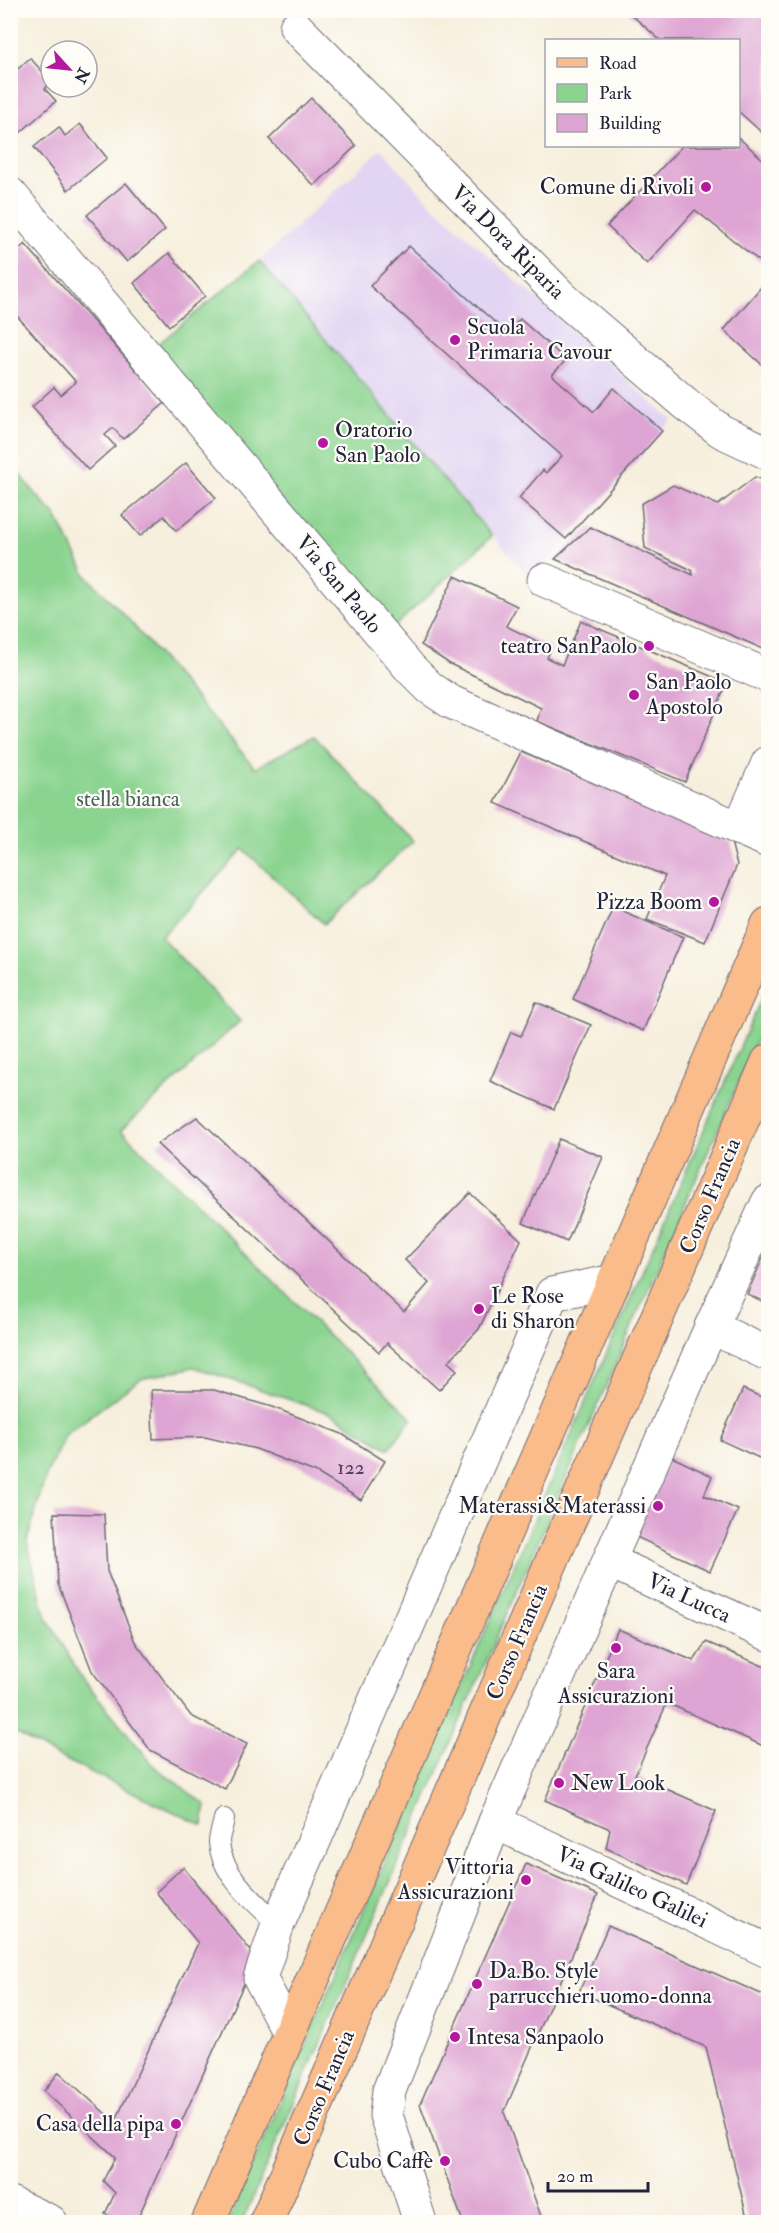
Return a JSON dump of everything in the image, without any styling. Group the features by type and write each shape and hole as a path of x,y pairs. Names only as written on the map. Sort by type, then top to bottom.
{"main road":[{"path":"208,2223 768,924"},
{"name":"Corso Francia","path":"266,2223 768,1061"}],"street":[{"name":"Via Dora Riparia","path":"296,27 565,300 686,404 721,431 768,453"},
{"name":"Via San Paolo","path":"10,194 410,668 430,688 451,702 768,841"},
{"path":"544,580 768,676"},
{"path":"739,829 768,763"},
{"path":"420,2223 386,2115 389,2091 495,1822 768,1202"},
{"path":"290,2033 260,1978 278,1924 552,1294 614,1281"},
{"path":"711,1327 768,1354"},
{"name":"Via Lucca","path":"609,1561 768,1634"},
{"name":"Via Galileo Galilei","path":"495,1822 768,1951"},
{"path":"10,2203 51,2223"}],"lane":[{"path":"224,1819 219,1842 228,1871 247,1894 278,1924"}],"shaded area":[{"name":"Scuola Primaria Cavour","path":"381,149 430,203 672,420 532,581 259,261"}],"green space":[{"name":"Oratorio San Paolo","path":"259,261 492,536 392,629 152,349"},
{"name":"stella bianca","path":"10,462 56,516 86,575 129,620 255,768 314,736 413,841 324,924 243,849 161,937 240,1021 121,1130 412,1418 389,1449 332,1414 194,1367 141,1379 66,1434 46,1475 27,1542 45,1614 82,1678 155,1767 206,1805 203,1826 47,1751 11,1730"},
{"path":"768,983 768,1014 242,2222 228,2222"}],"building":[{"path":"626,10 763,10 768,15 768,138 740,113 740,39 659,39"},
{"path":"30,58 39,68 39,99 56,101 12,140 10,138 10,76"},
{"path":"311,98 356,146 314,186 269,139"},
{"path":"80,124 107,158 68,190 34,147 59,127 65,136"},
{"name":"Comune di Rivoli","path":"740,139 768,164 768,268 695,210 647,264 607,226 681,147 740,147"},
{"path":"126,183 165,230 127,262 87,215"},
{"path":"25,244 165,403 123,439 113,428 105,435 115,446 88,470 32,407 54,387 61,395 76,382 10,308 10,257"},
{"path":"409,246 507,333 520,319 566,360 552,375 594,412 614,388 662,431 566,539 519,498 543,470 546,473 562,456 370,286"},
{"path":"169,253 205,296 169,326 134,283"},
{"path":"768,279 768,370 724,330"},
{"path":"186,463 216,498 176,531 164,516 140,536 122,515"},
{"path":"755,477 768,481 768,556 760,561 764,608 768,610 768,651 555,559 590,527 693,575 692,570 645,548 641,504 673,485 718,505"},
{"name":"San Paolo Apostolo","path":"455,576 517,606 506,626 551,648 547,658 562,665 581,621 727,683 685,782 537,721 541,708 450,664 421,645"},
{"path":"521,752 731,842 737,865 705,942 647,919 665,876 495,803"},
{"path":"613,907 683,937 643,1031 573,999"},
{"path":"536,1002 591,1025 554,1109 490,1081 511,1032 521,1036"},
{"path":"197,1117 404,1312 429,1283 405,1260 470,1193 521,1240 479,1329 448,1362 457,1370 439,1390 387,1343 379,1352 157,1144"},
{"path":"559,1139 603,1157 567,1242 523,1223"},
{"path":"768,1247 768,1304 747,1294"},
{"path":"743,1389 768,1400 768,1462 720,1440"},
{"path":"151,1390 214,1390 272,1407 342,1434 385,1461 361,1500 317,1473 256,1449 205,1437 153,1439"},
{"path":"670,1456 712,1476 704,1495 738,1510 710,1571 634,1536"},
{"path":"54,1513 104,1514 107,1571 135,1642 191,1716 247,1744 225,1789 150,1750 92,1671 58,1584"},
{"path":"618,1629 694,1661 706,1642 768,1668 768,1748 667,1703 635,1775 716,1811 686,1885 606,1848 610,1829 545,1800"},
{"path":"526,1864 598,1895 504,2112 543,2222 463,2222 420,2104"},
{"path":"183,1867 256,1957 136,2222 123,2222 105,2214 115,2193 103,2181 115,2157 44,2091 59,2072 115,2122 198,1943 156,1892"},
{"path":"608,1926 768,1997 768,2222 748,2222 706,2047 579,1992"}],"place":[{"name":"Comune di Rivoli","path":"706,187"},
{"name":"Scuola Primaria Cavour","path":"455,340"},
{"name":"Oratorio San Paolo","path":"323,443"},
{"name":"teatro SanPaolo","path":"649,646"},
{"name":"San Paolo Apostolo","path":"634,695"},
{"name":"Pizza Boom","path":"714,902"},
{"name":"Le Rose di Sharon","path":"479,1309"},
{"name":"Materassi&Materassi","path":"658,1506"},
{"name":"Sara Assicurazioni","path":"616,1648"},
{"name":"New Look","path":"559,1783"},
{"name":"Vittoria Assicurazioni","path":"526,1880"},
{"name":"Da.Bo. Style parrucchieri uomo-donna","path":"477,1984"},
{"name":"Intesa Sanpaolo","path":"455,2037"},
{"name":"Casa della pipa","path":"176,2124"},
{"name":"Cubo Caffè","path":"445,2161"}]}
